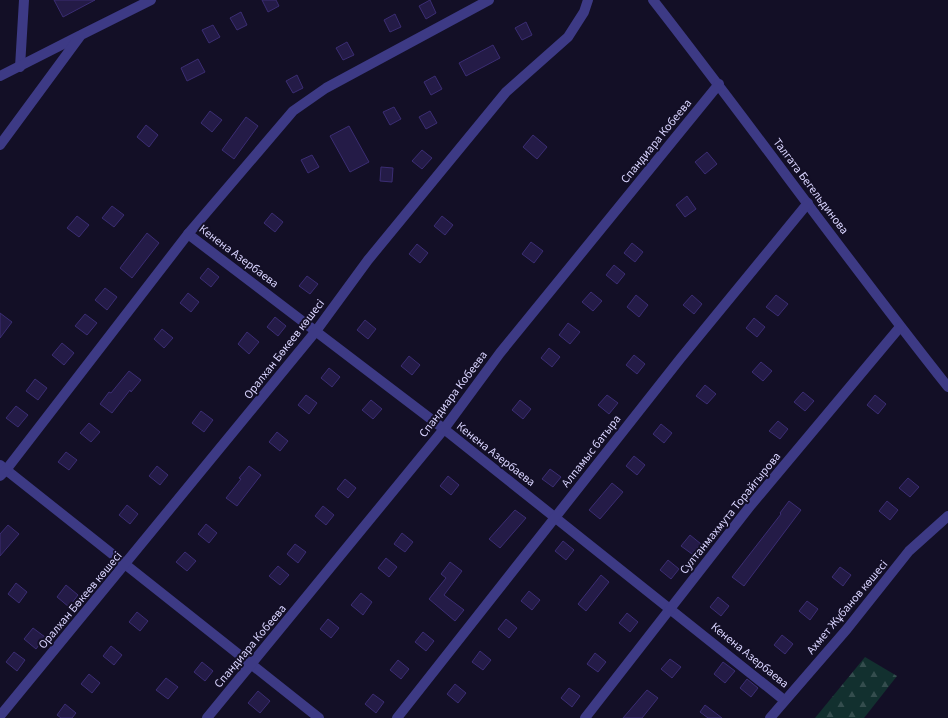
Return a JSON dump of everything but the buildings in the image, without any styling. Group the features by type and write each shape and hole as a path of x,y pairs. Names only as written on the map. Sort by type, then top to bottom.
{"street":[{"path":"20,67 24,0"},
{"path":"0,76 151,0"},
{"path":"318,718 126,565 2,470 188,234 293,111 326,88 489,0"},
{"name":"Оралхан Бөкеев көшесі","path":"0,716 126,565 316,331 368,260 506,92 568,37 584,12 588,0"},
{"name":"Талгата Бегельдинова","path":"652,0 719,84 900,327 948,388"},
{"path":"0,145 81,36"},
{"name":"Спандиара Кобеева","path":"207,718 444,429 500,353 719,84"},
{"name":"Алпамыс батыра","path":"397,718 557,517 680,359 808,203"},
{"name":"Кенена Азербаева","path":"188,234 557,517 784,700"},
{"name":"Султанмахмута Торайгырова","path":"585,718 751,506 900,327"},
{"name":"Ахмет Жұбанов көшесі","path":"770,718 784,700 847,630 910,551 948,516"}],"green space":[{"path":"865,657 897,676 864,718 815,718"}]}
